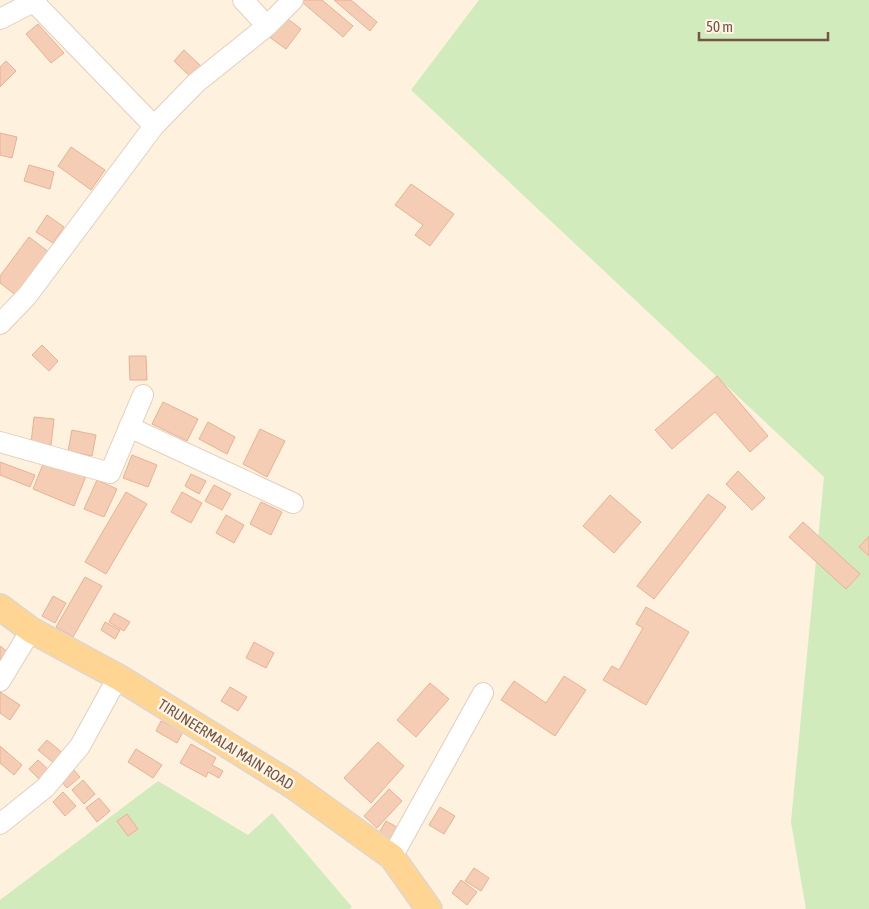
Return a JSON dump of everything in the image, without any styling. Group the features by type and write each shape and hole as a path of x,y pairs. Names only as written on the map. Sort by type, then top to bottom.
{"main road":[{"name":"TIRUNEERMALAI MAIN ROAD","path":"0,607 31,630 118,677 292,785 392,857 429,909"}],"street":[{"path":"0,19 34,0 154,126"},
{"path":"243,0 267,26"},
{"path":"0,324 27,296 154,126 196,84 267,26 293,0"},
{"path":"0,442 110,473 143,395"},
{"path":"129,427 293,504"},
{"path":"0,681 31,630"},
{"path":"0,824 45,788 80,746 118,677"},
{"path":"392,857 483,693"}],"green space":[{"path":"479,0 869,0 869,909 806,909 791,822 824,477 411,90"},
{"path":"158,781 248,835 272,813 352,907 349,909 0,909 0,900"}],"building":[{"path":"304,0 322,0 353,26 343,37 302,2"},
{"path":"334,0 351,0 377,22 370,31"},
{"path":"284,16 301,29 286,49 268,36"},
{"path":"38,24 64,53 51,63 26,34"},
{"path":"184,50 205,70 195,81 174,61"},
{"path":"6,61 16,71 0,87 0,67"},
{"path":"0,133 17,137 12,158 0,155"},
{"path":"71,147 105,170 91,190 58,166"},
{"path":"29,165 54,172 50,189 24,181"},
{"path":"411,184 454,214 430,246 415,235 423,225 395,205"},
{"path":"47,215 64,227 53,243 36,232"},
{"path":"29,237 50,253 17,296 0,283 0,276"},
{"path":"42,345 58,361 49,371 32,355"},
{"path":"129,356 146,356 147,380 130,380"},
{"path":"717,376 768,436 750,452 715,412 672,449 655,430"},
{"path":"163,402 198,419 187,441 152,424"},
{"path":"34,417 54,419 51,445 31,443"},
{"path":"208,422 235,437 227,454 199,439"},
{"path":"260,429 285,441 267,477 243,464"},
{"path":"72,430 96,435 92,456 68,451"},
{"path":"132,455 157,465 148,487 123,478"},
{"path":"45,459 86,476 74,506 33,489"},
{"path":"0,462 35,475 30,487 0,475"},
{"path":"738,471 765,498 752,510 726,484"},
{"path":"191,474 206,481 199,494 185,486"},
{"path":"97,480 117,489 104,517 84,509"},
{"path":"214,485 231,494 222,510 205,501"},
{"path":"126,492 147,504 106,574 85,562"},
{"path":"182,492 202,503 191,523 171,512"},
{"path":"708,494 726,507 654,599 637,586"},
{"path":"610,495 641,522 614,553 583,526"},
{"path":"261,502 282,512 271,535 250,524"},
{"path":"226,515 244,525 234,543 216,533"},
{"path":"803,522 860,574 846,589 789,537"},
{"path":"869,536 869,556 859,547"},
{"path":"85,577 102,586 73,637 56,627"},
{"path":"53,596 66,603 55,623 42,616"},
{"path":"646,607 689,632 646,705 603,680 612,666 619,670 643,628 636,624"},
{"path":"114,613 130,622 124,631 109,622"},
{"path":"105,622 120,630 115,639 101,630"},
{"path":"254,642 274,653 266,668 246,658"},
{"path":"0,646 9,653 0,665"},
{"path":"564,676 586,690 555,736 501,700 514,681 546,703"},
{"path":"430,683 449,699 416,737 397,720"},
{"path":"230,687 247,697 238,711 221,701"},
{"path":"0,692 20,705 10,720 0,713"},
{"path":"161,721 183,732 177,743 156,731"},
{"path":"47,740 64,754 55,764 38,750"},
{"path":"378,742 404,766 371,803 344,778"},
{"path":"191,744 216,758 212,765 223,771 219,778 208,772 206,777 180,763"},
{"path":"0,746 22,765 14,775 0,763"},
{"path":"136,749 162,765 153,778 128,762"},
{"path":"38,760 51,772 42,782 29,769"},
{"path":"72,768 80,777 67,788 59,779"},
{"path":"83,780 95,794 84,804 72,790"},
{"path":"389,789 402,801 377,828 364,816"},
{"path":"63,792 76,806 65,816 53,802"},
{"path":"99,798 110,811 97,822 86,808"},
{"path":"440,807 455,816 444,834 429,825"},
{"path":"127,814 138,829 128,836 117,821"},
{"path":"386,821 402,830 396,842 379,833"},
{"path":"474,868 489,878 481,891 465,881"},
{"path":"461,880 477,892 467,905 452,893"}]}
